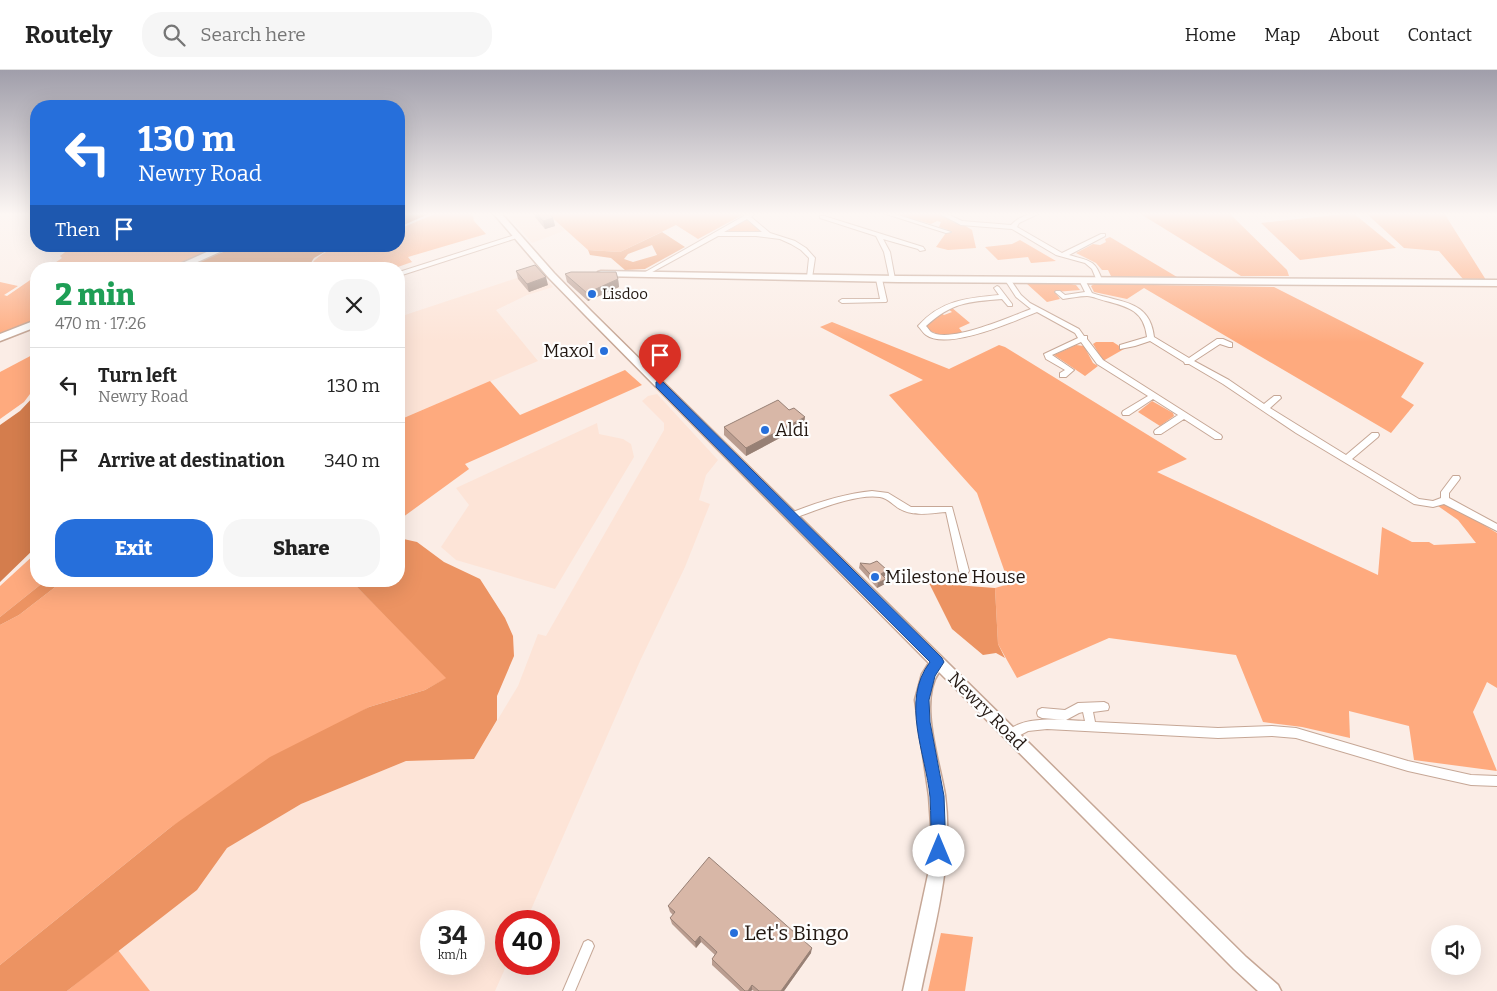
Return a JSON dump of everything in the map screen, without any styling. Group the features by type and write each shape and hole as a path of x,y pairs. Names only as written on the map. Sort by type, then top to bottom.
{"main road":[{"path":"190,262 205,256"},
{"name":"Newry Road","path":"534,256 551,276 791,516 1240,963 1272,991"},
{"path":"551,276 563,274"},
{"path":"591,274 879,279 1497,283"},
{"path":"0,338 30,326"},
{"path":"912,991 937,870 940,840 937,796 922,700 929,674 938,662"}],"street":[{"path":"405,272 455,256"},
{"path":"643,275 674,256"},
{"path":"810,256 812,263 810,277"},
{"path":"888,256 892,279"},
{"path":"1067,256 1087,262 1094,268 1099,280"},
{"path":"842,301 884,302 879,279"},
{"path":"1008,280 1018,296 1037,310 1061,320 1077,331 1100,362 1218,437"},
{"path":"1082,280 1089,294"},
{"path":"997,288 1010,304"},
{"path":"1058,292 1063,297 1089,294 1121,302 1133,308 1146,320 1154,342 1226,382 1298,432 1417,502 1433,504 1446,500 1497,528"},
{"path":"1004,297 968,300 950,304 933,315 922,326 924,332 932,337 953,338 1037,310"},
{"path":"1062,375 1070,370 1049,357 1048,354 1084,338"},
{"path":"1122,347 1151,338"},
{"path":"1188,362 1220,341 1229,345"},
{"path":"1126,413 1153,396"},
{"path":"1264,408 1277,398"},
{"path":"1158,432 1184,415"},
{"path":"1346,460 1375,435"},
{"path":"1446,500 1445,492 1456,478"},
{"path":"791,516 814,507 866,495 880,494 891,498 908,510 949,509 964,571"},
{"path":"1042,713 1066,715 1078,708 1104,707"},
{"path":"1087,708 1091,727"},
{"path":"1011,735 1026,726 1047,724 1218,733 1272,731 1296,733 1408,766 1471,780 1497,781"},
{"path":"569,991 588,946"}],"shaded area":[{"path":"60,256 197,256 182,262 56,262 62,258"},
{"path":"213,256 318,256 311,262 199,262"},
{"path":"320,256 411,256 408,257 412,262 405,264 405,262 314,262"},
{"path":"597,256 626,256 624,259 633,262 654,256 669,256 645,269 625,270 611,258"},
{"path":"994,256 1047,256 1056,261 1031,263 1028,257 998,260"},
{"path":"1082,256 1142,256 1177,277 1111,276 1108,270 1102,270 1096,263"},
{"path":"1209,256 1273,256 1287,270 1289,276 1241,276"},
{"path":"1296,256 1332,256 1300,260"},
{"path":"1443,256 1471,256 1486,280 1463,279"},
{"path":"538,271 553,287 527,295 496,310 538,361 405,417 405,315"},
{"path":"30,280 30,323 0,335 0,282 18,286 4,295 7,296"},
{"path":"1026,283 1071,284 1076,285 1080,290 1055,292 1060,299 1047,302"},
{"path":"1094,284 1274,287 1424,363 1401,397 1414,405 1391,433 1144,288 1127,299 1094,292 1091,286"},
{"path":"951,307 970,323 959,328 963,333 945,336 927,329 927,324 941,313 944,315 952,312 947,308"},
{"path":"832,322 949,369 999,345 1005,347 1187,459 1157,472 1378,575 1382,527 1412,542 1429,542 1434,545 1476,543 1458,520 1438,506 1446,502 1497,533 1497,688 1487,682 1473,712 1497,771 1414,760 1409,726 1349,711 1350,738 1302,727 1263,722 1236,655 1109,638 1017,678 998,644 995,588 1009,584 977,493 889,395 923,380 820,327"},
{"path":"1096,342 1113,342 1124,349 1103,361 1093,344"},
{"path":"1076,345 1084,346 1093,363 1098,366 1085,376 1054,355"},
{"path":"30,356 30,394 24,402 0,419 0,372"},
{"path":"625,370 642,385 465,464 469,469 405,516 405,417 490,381 520,415"},
{"path":"657,394 718,460 706,475 699,500 710,504 685,567 640,661 531,910 495,910 495,975 502,975 495,991 150,991 118,950 197,890 227,848 301,804 406,761 474,759 518,686 538,634 546,636 664,430 664,423 642,401 648,396"},
{"path":"30,400 30,553 0,582 0,425 20,411"},
{"path":"1152,401 1173,413 1174,416 1160,426 1138,412"},
{"path":"597,423 599,434 623,439 631,444 634,457 555,589 456,560 441,547 469,505 456,488"},
{"path":"405,539 417,542 444,562 480,579 505,618 513,636 514,656 497,696 497,720 474,759 406,761 301,804 227,848 197,890 67,991 0,991 0,965 171,827 270,757 369,707 425,690 446,678 357,587 405,587"},
{"path":"30,558 30,587 38,587 0,617 0,586"},
{"path":"929,583 995,588 998,644 1005,658 996,653 983,655 952,629"},
{"path":"38,587 55,587 19,615 0,625 0,617"},
{"path":"55,587 357,587 447,678 425,690 369,707 171,827 0,965 0,625 19,615"},
{"path":"941,933 973,937 965,991 928,991"},
{"path":"118,950 150,991 67,991"}],"building":[{"path":"535,265 546,277 527,284 516,271"},
{"path":"571,272 616,272 618,279 587,293 565,274"},
{"name":"Aldi","path":"778,400 789,410 794,408 805,417 746,448 724,427"},
{"path":"877,561 887,570 881,574 886,579 878,583 860,563 870,564"},
{"name":"Let's Bingo","path":"709,857 812,948 781,991 759,991 752,985 748,991 745,991 712,959 717,952 700,936 695,942 670,918 675,912 668,906"}],"place":[{"name":"Lisdoo","path":"592,294"},
{"name":"Maxol","path":"604,351"},
{"name":"Aldi","path":"765,430"},
{"name":"Milestone House","path":"875,577"},
{"name":"Let's Bingo","path":"734,933"}],"route":[{"path":"660,385 938,662 932,667 929,674 922,700 937,796 939,851"}]}
